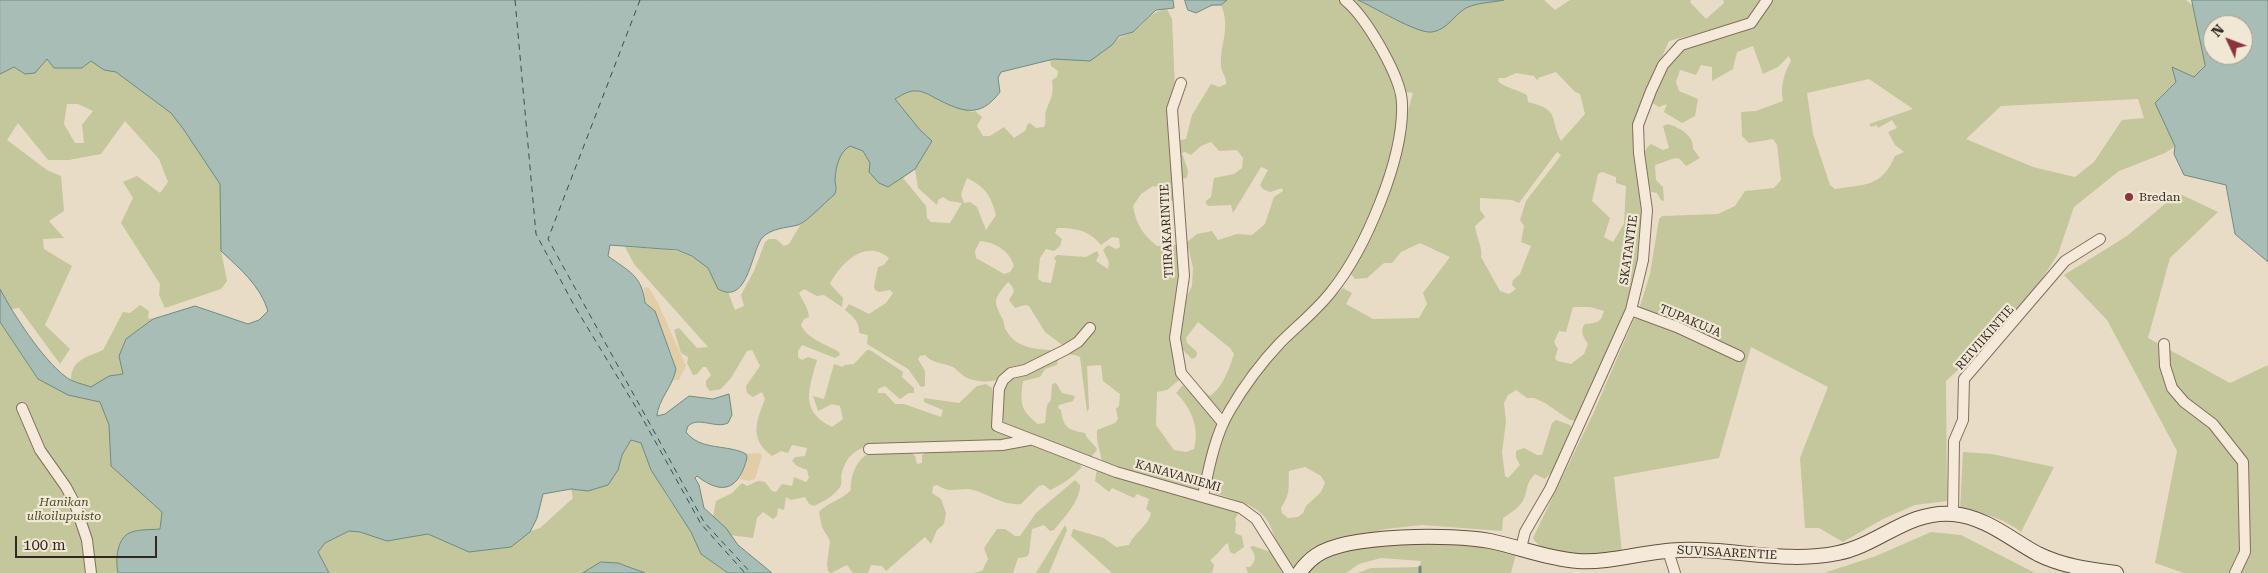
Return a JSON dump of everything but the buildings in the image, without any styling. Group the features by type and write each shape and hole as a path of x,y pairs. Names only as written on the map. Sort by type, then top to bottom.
{"street":[{"path":"1203,496 1208,471 1223,423 1261,365 1280,343 1318,307 1347,269 1373,218 1399,144 1402,102 1397,83 1377,41 1354,8 1345,0"},
{"name":"SKATANTIE","path":"1521,548 1525,532 1550,489 1631,310 1643,260 1647,210 1638,146 1638,125 1651,91 1663,65 1681,45 1751,23 1767,0"},
{"name":"TIIRAKARINTIE","path":"1182,83 1172,109 1184,276 1175,338 1181,373 1223,423"},
{"name":"REIVIIKINTIE","path":"1953,514 1954,441 1963,420 1964,379 2066,261 2100,239"},
{"name":"TUPAKUJA","path":"1631,310 1739,356"},
{"name":"KANAVANIEMI","path":"1090,328 1078,342 1065,350 1025,370 1011,373 1003,380 999,389 997,426 1116,472 1203,496 1250,513 1263,529 1290,573"},
{"path":"2164,344 2165,366 2172,388 2184,402 2213,424 2243,462 2245,552 2235,573"},
{"path":"22,408 40,450 66,487 75,504 87,540 91,573"},
{"path":"869,449 1002,445 1030,440"},
{"name":"SUVISAARENTIE","path":"1299,573 1306,563 1327,550 1420,536 1473,539 1561,558 1589,561 1668,551 1711,550 1790,556 1830,554 1847,551 1867,543 1911,520 1932,514 1953,514 1984,523 2040,555 2071,569 2116,573"},
{"path":"1668,551 1675,573"}],"green space":[{"path":"1204,0 1544,0 1555,10 1570,0 1691,0 1690,2 1706,19 1724,3 1723,0 1763,0 1753,14 1743,21 1669,41 1639,110 1644,206 1639,263 1628,309 1577,421 1570,420 1545,403 1534,398 1527,398 1516,390 1508,395 1504,403 1506,422 1502,452 1505,476 1508,478 1520,465 1516,457 1516,451 1524,448 1537,455 1542,455 1552,423 1556,420 1570,425 1572,429 1554,470 1545,479 1535,474 1532,477 1521,503 1503,518 1502,531 1422,525 1386,529 1316,546 1305,554 1293,567 1284,558 1267,520 1262,514 1242,502 1212,492 1210,488 1221,439 1237,405 1280,352 1343,288 1352,293 1346,304 1373,319 1419,318 1427,304 1423,293 1450,257 1420,243 1401,252 1392,263 1384,263 1367,278 1355,279 1350,273 1373,209 1352,254 1329,289 1247,374 1226,408 1222,411 1216,409 1199,391 1201,389 1210,396 1219,388 1234,354 1230,348 1198,322 1186,338 1187,343 1197,352 1196,357 1192,359 1181,348 1181,308 1192,286 1193,268 1187,242 1197,234 1212,231 1218,240 1237,234 1252,235 1265,224 1274,197 1283,191 1282,188 1270,192 1263,189 1260,185 1268,170 1261,167 1233,213 1231,205 1208,206 1205,202 1211,197 1214,178 1234,174 1242,168 1243,158 1237,150 1219,151 1211,142 1201,146 1191,155 1185,152 1182,153 1188,171 1187,178 1180,179 1177,141 1186,139 1192,115 1211,84 1219,87 1226,84 1221,65 1225,28 1224,13 1221,5 1204,7","holes":["1556,72 1575,92 1580,94 1585,114 1561,141 1550,112 1545,108 1528,102 1527,95 1498,81 1499,78 1505,78 1516,73 1534,76 1538,81 1538,78","1393,90 1413,93 1389,165 1400,115","1557,152 1561,155 1526,201 1520,220 1524,226 1521,242 1531,246 1520,274 1513,280 1512,285 1516,289 1509,294 1500,291 1481,257 1481,249 1475,226 1485,217 1480,210 1480,198 1512,200 1519,203","1602,172 1616,177 1616,183 1626,186 1624,224 1613,242 1604,237 1610,218 1592,201 1598,174","1573,307 1590,307 1604,311 1600,320 1595,323 1585,324 1583,327 1583,334 1588,344 1584,354 1571,364 1557,361 1555,358 1558,349 1554,342 1559,331 1566,332","1305,467 1321,476 1325,483 1321,492 1306,506 1303,513 1298,517 1288,518 1282,513 1281,508 1288,494 1289,471"]},
{"path":"1770,0 2186,0 2192,5 2192,0 2224,0 2217,15 2203,15 2203,65 2210,65 2192,136 2165,153 2119,171 2074,207 2058,254 2040,282 1997,334 1946,381 1947,501 1915,505 1883,519 1843,542 1819,528 1805,528 1800,458 1828,387 1751,347 1719,458 1614,477 1622,552 1574,554 1548,549 1538,544 1533,538 1593,414 1641,303 1650,274 1659,219 1662,216 1718,214 1735,206 1745,191 1774,188 1781,180 1777,145 1773,139 1749,143 1742,136 1741,112 1756,111 1783,101 1782,85 1786,70 1791,61 1789,56 1778,67 1763,74 1753,46 1737,52 1733,69 1712,81 1712,67 1701,65 1696,75 1680,70 1676,82 1679,91 1698,99 1695,116 1682,123 1664,112 1667,104 1659,107 1651,102 1665,71 1677,55 1689,47 1702,42 1741,32 1753,26 1763,16","holes":["1869,79 1913,109 1869,124 1871,127 1877,125 1878,128 1892,120 1897,128 1888,132 1895,145 1904,152 1895,156 1884,174 1871,183 1863,185 1835,189 1830,185 1813,134 1807,93","2138,99 2144,118 2122,120 2094,162 2075,177 2033,167 1966,139 2001,106"]},
{"path":"1167,9 1172,19 1175,88 1169,101 1168,118 1174,201 1162,200 1159,187 1153,186 1141,194 1133,206 1138,224 1152,242 1157,246 1178,245 1181,273 1172,321 1172,352 1179,380 1167,390 1157,392 1156,425 1174,450 1186,452 1194,449 1196,433 1193,418 1186,405 1176,393 1183,385 1219,422 1200,490 1197,492 1102,461 1097,430 1115,423 1118,419 1116,409 1119,406 1120,394 1103,381 1101,365 1087,366 1089,408 1087,412 1080,357 1063,356 1058,359 1057,365 1045,369 1040,377 1023,381 1022,401 1025,410 1038,424 1045,423 1047,405 1051,400 1052,384 1056,383 1062,393 1075,396 1073,401 1059,405 1058,408 1061,410 1067,427 1074,431 1085,433 1096,448 1097,450 1091,457 1005,423 1000,416 1000,379 978,381 969,379 953,367 934,361 925,355 920,356 918,359 925,371 925,386 921,387 908,369 867,344 868,335 859,333 855,320 845,310 849,304 869,314 886,303 893,293 890,290 879,292 875,290 874,286 878,267 884,265 889,258 871,251 862,252 854,256 834,276 830,284 843,298 842,307 824,295 817,296 804,289 799,293 809,317 804,319 801,325 804,330 812,338 839,352 840,355 835,358 802,345 798,351 798,357 802,360 808,357 817,360 811,380 809,398 815,414 832,427 843,419 840,406 832,404 818,411 813,396 824,399 834,364 843,367 844,365 854,364 867,350 870,350 903,372 902,377 914,388 914,393 909,393 900,399 885,386 878,389 878,393 885,393 895,404 904,404 941,417 943,410 924,402 924,398 959,403 977,386 986,384 992,388 995,419 1020,438 997,443 872,445 866,447 857,451 847,461 842,472 840,487 829,498 814,506 809,504 805,497 791,500 786,497 784,510 778,508 777,516 773,519 763,512 757,518 753,538 730,535 713,517 716,501 732,493 742,483 747,486 758,481 765,482 772,491 776,492 782,484 792,486 794,477 806,482 809,478 807,470 797,466 792,461 795,457 805,456 807,448 792,445 788,453 781,451 772,456 760,443 756,430 765,399 762,392 753,397 747,393 746,386 760,366 752,350 747,351 731,378 721,389 710,391 706,386 706,381 711,375 706,367 703,367 697,374 693,375 687,363 688,357 681,353 674,330 679,328 697,348 708,347 634,264 625,247 677,251 696,258 708,268 716,285 723,291 728,292 735,310 744,306 741,295 754,271 765,242 769,239 776,239 784,246 789,244 801,224 817,209 830,158 898,77 972,112 975,111 982,117 977,126 983,136 990,136 1004,127 1014,138 1026,130 1027,125 1030,123 1036,128 1044,127 1045,125 1045,113 1052,93 1052,80 1057,77 1058,71 1051,66 1050,60 1038,62 1113,44 1121,37 1134,31 1153,14","holes":["915,169 918,188 937,205 938,200 943,197 949,201 962,203 950,223 931,222 927,218 926,206 903,178","967,178 986,192 992,202 996,215 986,230 977,207 970,202 964,203 961,194","1057,228 1081,231 1092,236 1101,245 1112,237 1119,238 1120,247 1116,249 1108,245 1103,250 1109,262 1108,269 1096,261 1099,255 1097,251 1086,257 1057,255 1054,258 1056,261 1051,283 1043,282 1038,279 1040,258 1046,249 1054,251 1060,246 1062,239 1055,233","980,241 986,242 1001,248 1009,256 1014,266 1010,272 1004,274 976,258 975,251","1008,282 1014,292 1009,300 1015,308 1025,305 1029,306 1045,332 1065,347 1053,354 1050,350 1031,348 1014,340 1005,329 997,308 996,300"]},
{"path":"106,46 228,122 221,251 227,281 221,289 165,308 159,295 160,284 121,223 133,198 123,182 137,176 160,193 168,182 159,159 125,121 101,154 69,160 48,160 18,123 7,140 47,170 61,176 64,211 49,221 64,238 43,239 44,249 72,266 45,325 70,349 60,364 19,308 11,309 0,289 0,74 14,67 25,74 47,58","holes":["67,104 78,104 93,111 82,125 84,143 75,143 64,124"]},
{"path":"1668,124 1689,136 1693,149 1700,158 1686,166 1680,159 1675,158 1655,165 1656,180 1663,187 1664,201 1661,200 1657,193 1651,192 1644,160 1647,148 1651,144 1663,150 1669,148 1663,126"},
{"path":"2178,193 2218,212 2170,258 2148,338 2230,383 2268,365 2268,573 2184,573 2155,563 2177,451 2107,320 2064,275 2127,236"},
{"name":"Hanikan ulkoilupuisto","path":"140,305 149,311 148,318 153,319 157,333 314,519 531,531 540,528 573,498 571,489 588,491 633,427 667,496 691,532 701,554 728,573 0,573 0,322 38,379 71,380 74,368 81,360 103,350 123,312 130,313"},
{"path":"1030,442 1077,461 1082,467 1068,480 1050,490 1044,485 1039,486 1021,504 1006,503 973,490 949,490 937,485 933,486 932,493 941,499 946,513 944,524 937,530 931,544 925,537 886,571 882,566 871,565 868,573 853,573 847,565 831,573 828,571 830,541 822,527 819,512 851,490 855,469 865,456 878,451 910,451 915,456 917,464 922,463 922,455 927,451"},
{"path":"1963,452 1992,454 2054,467 2021,532 1992,516 1960,510"},
{"path":"1097,468 1239,512 1235,519 1235,533 1242,536 1244,547 1234,554 1230,552 1228,543 1226,544 1210,560 1214,565 1212,573 1112,573 1071,536 1073,529 1104,538 1116,547 1129,545 1150,517 1151,513 1146,509 1149,499 1137,494 1134,498 1112,488 1109,492 1095,481"},
{"path":"1075,480 1080,485 1080,491 1071,509 1054,530 1050,531 1044,525 1032,529 1029,554 1026,557 1018,558 1013,573 972,573 982,571 988,559 984,548 997,529 1005,529 1015,536 1020,536 1036,513"},
{"path":"1065,525 1067,530 1049,573 1036,573"},
{"path":"1931,532 1961,535 2035,573 1824,573 1876,556"},
{"path":"1420,541 1473,544 1516,554 1511,573 1357,573 1371,568 1420,567 1421,561 1381,558 1359,564 1346,573 1305,573 1316,563 1344,551 1374,545"},
{"path":"1253,546 1271,552 1284,573 1248,573 1246,567 1250,567 1255,560 1250,547"}],"sand":[{"path":"644,287 649,288 658,303 686,366 679,380 673,380 676,369 671,352 659,327 655,311 645,303"},
{"path":"760,453 762,456 755,479 749,481 740,479 747,458 746,454"}],"water":[{"path":"0,0 1173,0 1174,8 1156,10 1133,32 1119,36 1112,45 1090,61 1054,59 1001,72 998,78 1000,92 985,107 977,110 961,109 919,91 908,92 895,99 920,130 932,141 915,169 888,187 879,183 869,172 870,163 863,151 850,146 843,152 837,165 834,195 802,223 774,230 762,238 747,275 736,290 728,292 718,289 708,268 692,256 677,250 610,245 608,256 633,275 641,286 645,303 655,311 676,369 660,404 657,416 665,414 689,396 713,399 729,394 732,415 728,423 718,425 702,422 692,423 688,426 686,432 692,438 706,445 731,449 746,454 747,458 744,468 735,482 729,486 715,486 697,476 695,478 699,485 704,508 726,528 738,545 772,573 728,573 701,554 691,532 651,470 641,443 631,440 622,455 618,470 608,485 588,491 571,489 543,494 537,518 530,532 511,547 469,552 428,534 387,541 360,532 349,531 325,543 318,552 329,573 118,573 117,555 123,538 135,531 160,529 162,512 111,466 109,425 100,402 68,395 38,379 0,322 0,289 38,348 57,369 68,379 91,387 109,376 123,374 119,356 126,339 153,319 195,306 248,324 259,320 268,311 255,285 221,251 220,184 171,113 116,72 104,70 91,61 82,68 54,68 47,59 35,73 25,74 14,67 0,74"},
{"path":"1185,0 1227,0 1221,5 1212,5 1196,13 1188,10"},
{"path":"1358,0 1504,0 1466,8 1442,28 1432,32 1406,25"},
{"path":"2192,0 2268,0 2268,262 2235,234 2226,185 2184,175 2174,154 2175,146 2155,103 2176,82 2172,67 2194,77 2205,65 2253,65 2253,15 2203,15 2203,56"},
{"path":"601,562 618,563 645,573 583,573"}],"waterway":[{"path":"1420,567 1420,573"}],"ferry route":[{"path":"515,0 536,234 575,307 640,414 701,524 745,573"},
{"path":"640,0 548,239 704,522 751,573"}],"place":[{"name":"Bredan","path":"2129,197"}]}
